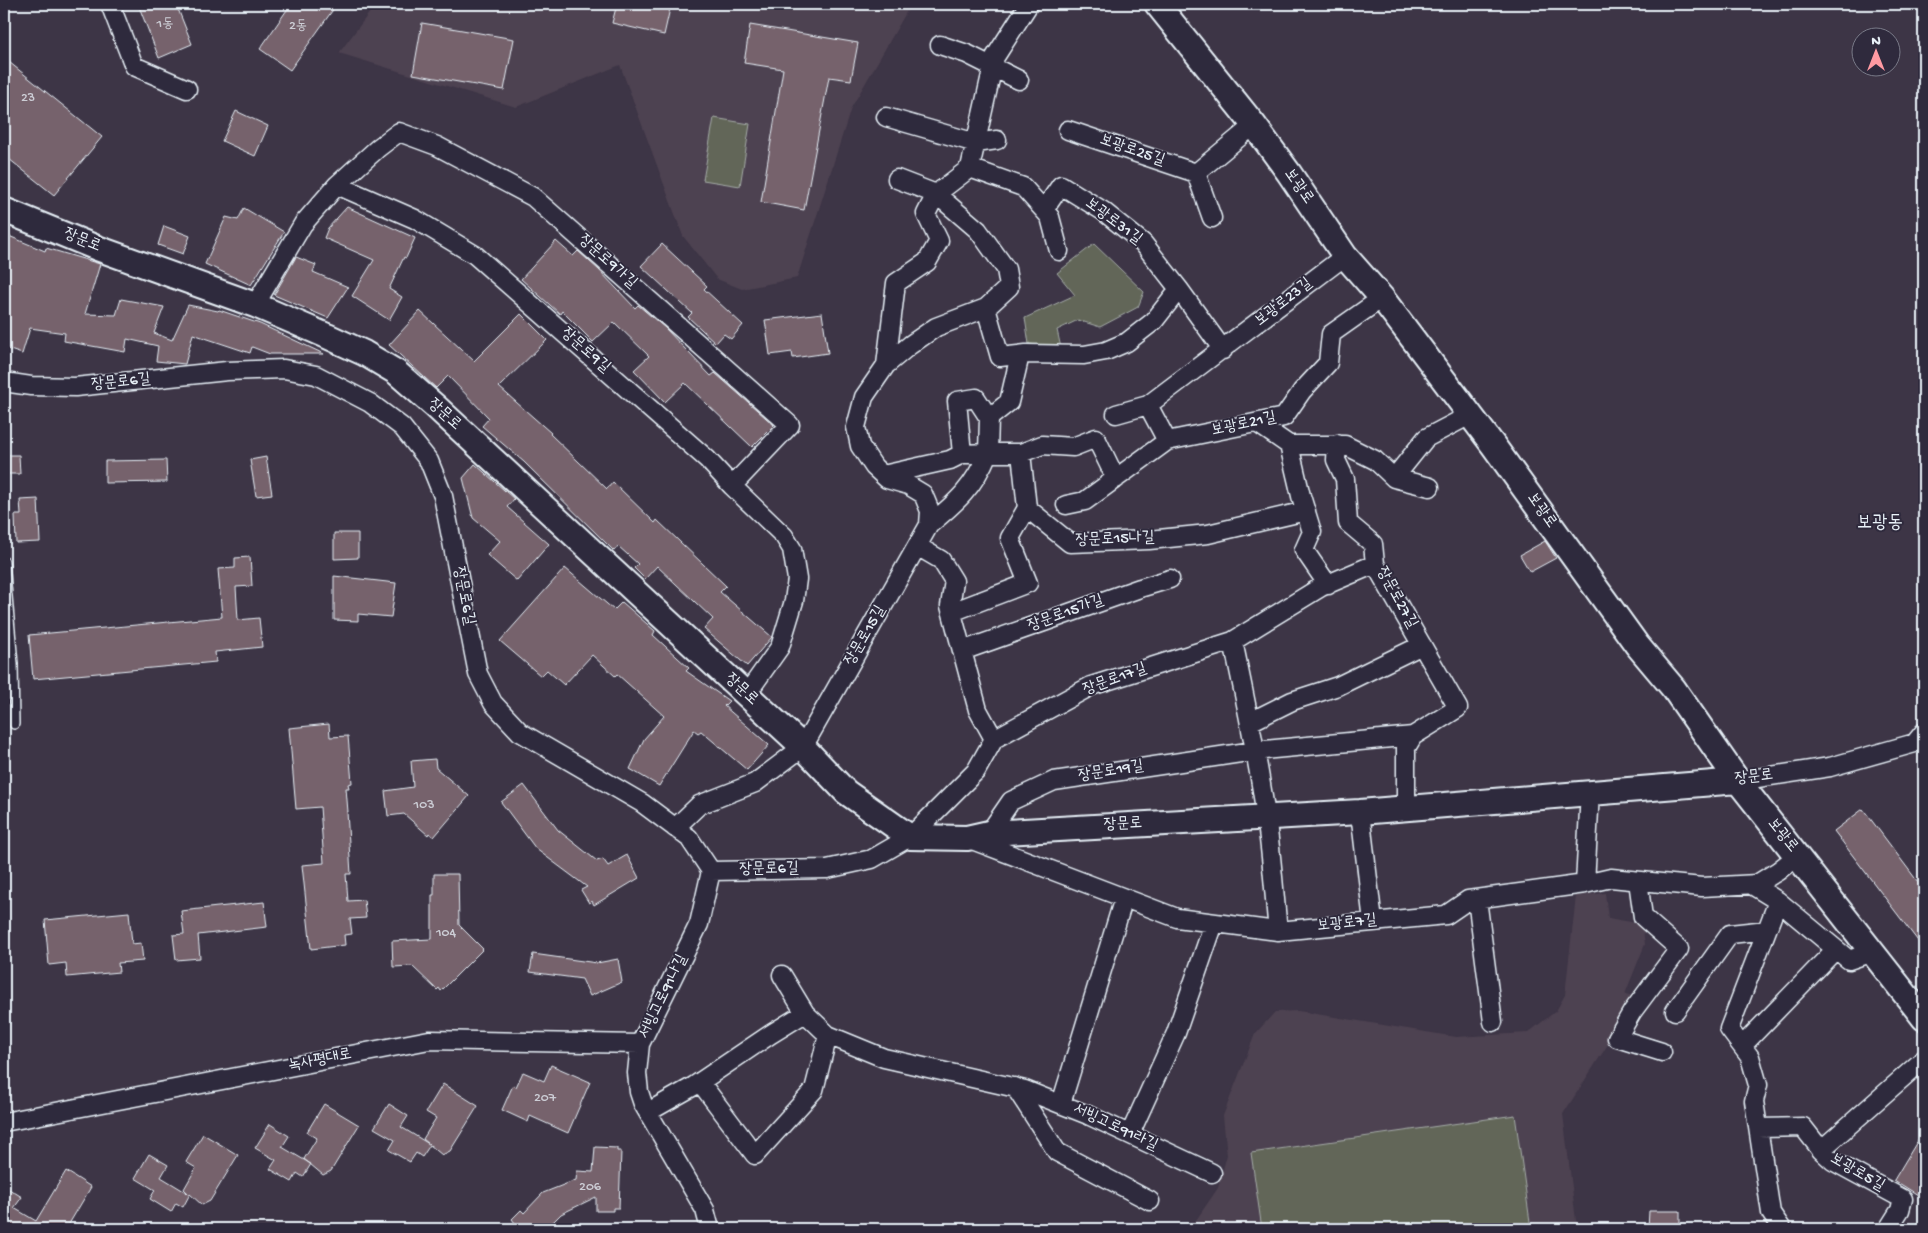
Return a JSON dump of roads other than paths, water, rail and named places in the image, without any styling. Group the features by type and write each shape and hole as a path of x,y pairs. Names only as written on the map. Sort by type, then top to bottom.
{"street":[{"path":"110,4 134,66 187,89"},
{"path":"886,365 896,283 927,262 939,241 926,214 936,194 970,168 995,56 1028,4"},
{"name":"보광로","path":"1157,4 1254,125 1345,256 1382,298 1470,415 1636,644 1674,689 1738,781 1798,855 1924,1018"},
{"path":"940,45 967,54 1019,80"},
{"path":"886,117 976,143 997,140"},
{"path":"1212,218 1196,173 1254,125"},
{"name":"보광로25길","path":"1068,130 1196,173"},
{"name":"장문로9가길","path":"338,185 378,148 399,132 437,146 532,197 790,425 732,486"},
{"path":"970,168 1023,187 1050,217 1059,251"},
{"path":"897,179 936,194 978,230 1006,270 1010,287 986,308 936,327 910,345 886,365 864,398 856,427 860,446 874,467 883,475 908,485 923,494 930,511 929,525"},
{"path":"256,305 303,224 338,185"},
{"name":"장문로9길","path":"338,185 415,219 476,255 706,458 784,536 792,549 797,579 794,601 780,647 746,694"},
{"name":"보광로31길","path":"1044,210 1061,185 1103,211 1143,243 1179,290"},
{"name":"장문로","path":"4,210 97,248 256,305 364,353 396,372 803,747 846,792 910,837 978,835 1360,812 1738,781 1830,767 1921,740"},
{"name":"보광로23길","path":"1116,414 1148,406 1345,256"},
{"path":"986,308 1000,357 1020,355 1084,355 1106,350 1127,342 1154,320 1179,290 1223,350"},
{"name":"보광로21길","path":"1066,505 1085,501 1167,441 1284,417 1302,391 1328,363 1331,334 1382,298"},
{"path":"989,418 1009,402 1020,355"},
{"name":"장문로6길","path":"4,382 32,386 75,388 227,371 284,369 316,375 370,403 402,427 429,461 443,496 478,674 493,703 520,732 642,803 689,838 711,871 827,869 872,859 910,837"},
{"path":"929,525 958,501 980,472 988,453 989,418 976,398 957,401 962,454"},
{"path":"1148,406 1167,441"},
{"path":"1394,478 1426,438 1470,415"},
{"path":"1257,423 1289,445 1345,445 1375,460 1394,478 1430,487"},
{"path":"883,475 950,460 962,454 1021,453 1042,446 1073,447 1096,438 1116,478"},
{"name":"장문로27길","path":"1336,444 1336,460 1345,478 1348,523 1373,544 1375,564 1458,708 1413,736"},
{"path":"1289,445 1312,532 1304,550 1328,585"},
{"path":"952,612 1028,583 1010,538 1027,508 1021,453"},
{"name":"장문로15나길","path":"1027,508 1070,543 1149,540 1208,534 1306,511"},
{"name":"장문로15길","path":"803,747 929,525"},
{"path":"910,837 976,771 994,740 978,710 950,606 954,581 941,560 917,546"},
{"name":"장문로17길","path":"994,740 1091,686 1233,641 1328,585 1375,564"},
{"name":"장문로15가길","path":"962,651 1170,579"},
{"path":"1233,641 1250,722 1266,817 1278,931"},
{"name":"장문로27길","path":"1250,722 1292,701 1338,686 1422,644"},
{"path":"1406,808 1406,748 1413,736"},
{"name":"장문로19길","path":"978,835 1011,801 1054,781 1254,751 1413,736"},
{"path":"675,828 699,805 755,783 803,747"},
{"path":"1586,884 1590,792"},
{"path":"1360,812 1373,922"},
{"name":"보광로7길","path":"978,835 1124,898 1177,918 1278,931 1446,915 1468,900 1586,884 1611,878 1702,888 1752,885 1778,871 1798,855"},
{"name":"서빙고로91나길","path":"710,1229 705,1210 648,1112 639,1092 637,1073 640,1044 699,924 711,871"},
{"path":"1638,880 1643,917 1679,949 1632,1012 1617,1038 1662,1052"},
{"path":"1752,885 1778,900 1850,960 1872,952"},
{"path":"1061,1104 1124,898"},
{"path":"1477,899 1493,1022"},
{"path":"1778,900 1728,1028 1750,1057 1758,1085 1754,1101 1772,1213 1782,1229"},
{"path":"1130,1134 1176,1033 1214,923"},
{"path":"1675,1011 1730,934 1767,930"},
{"path":"1742,1046 1836,949"},
{"name":"서빙고로91라길","path":"782,976 805,1013 828,1036 884,1058 1015,1087 1061,1104 1130,1134 1212,1173"},
{"path":"648,1112 700,1082 805,1013"},
{"path":"700,1082 755,1155 814,1090 828,1036"},
{"name":"녹사평대로","path":"4,1122 429,1040 640,1044"},
{"path":"1821,1150 1924,1059"},
{"path":"1015,1087 1057,1152 1150,1202"},
{"name":"보광로5길","path":"1758,1128 1803,1127 1821,1150 1833,1161 1903,1199 1900,1210 1888,1229"}],"lane":[{"path":"4,562 13,664 14,724"}],"district":[{"name":"보광동","path":"1880,523"}]}
